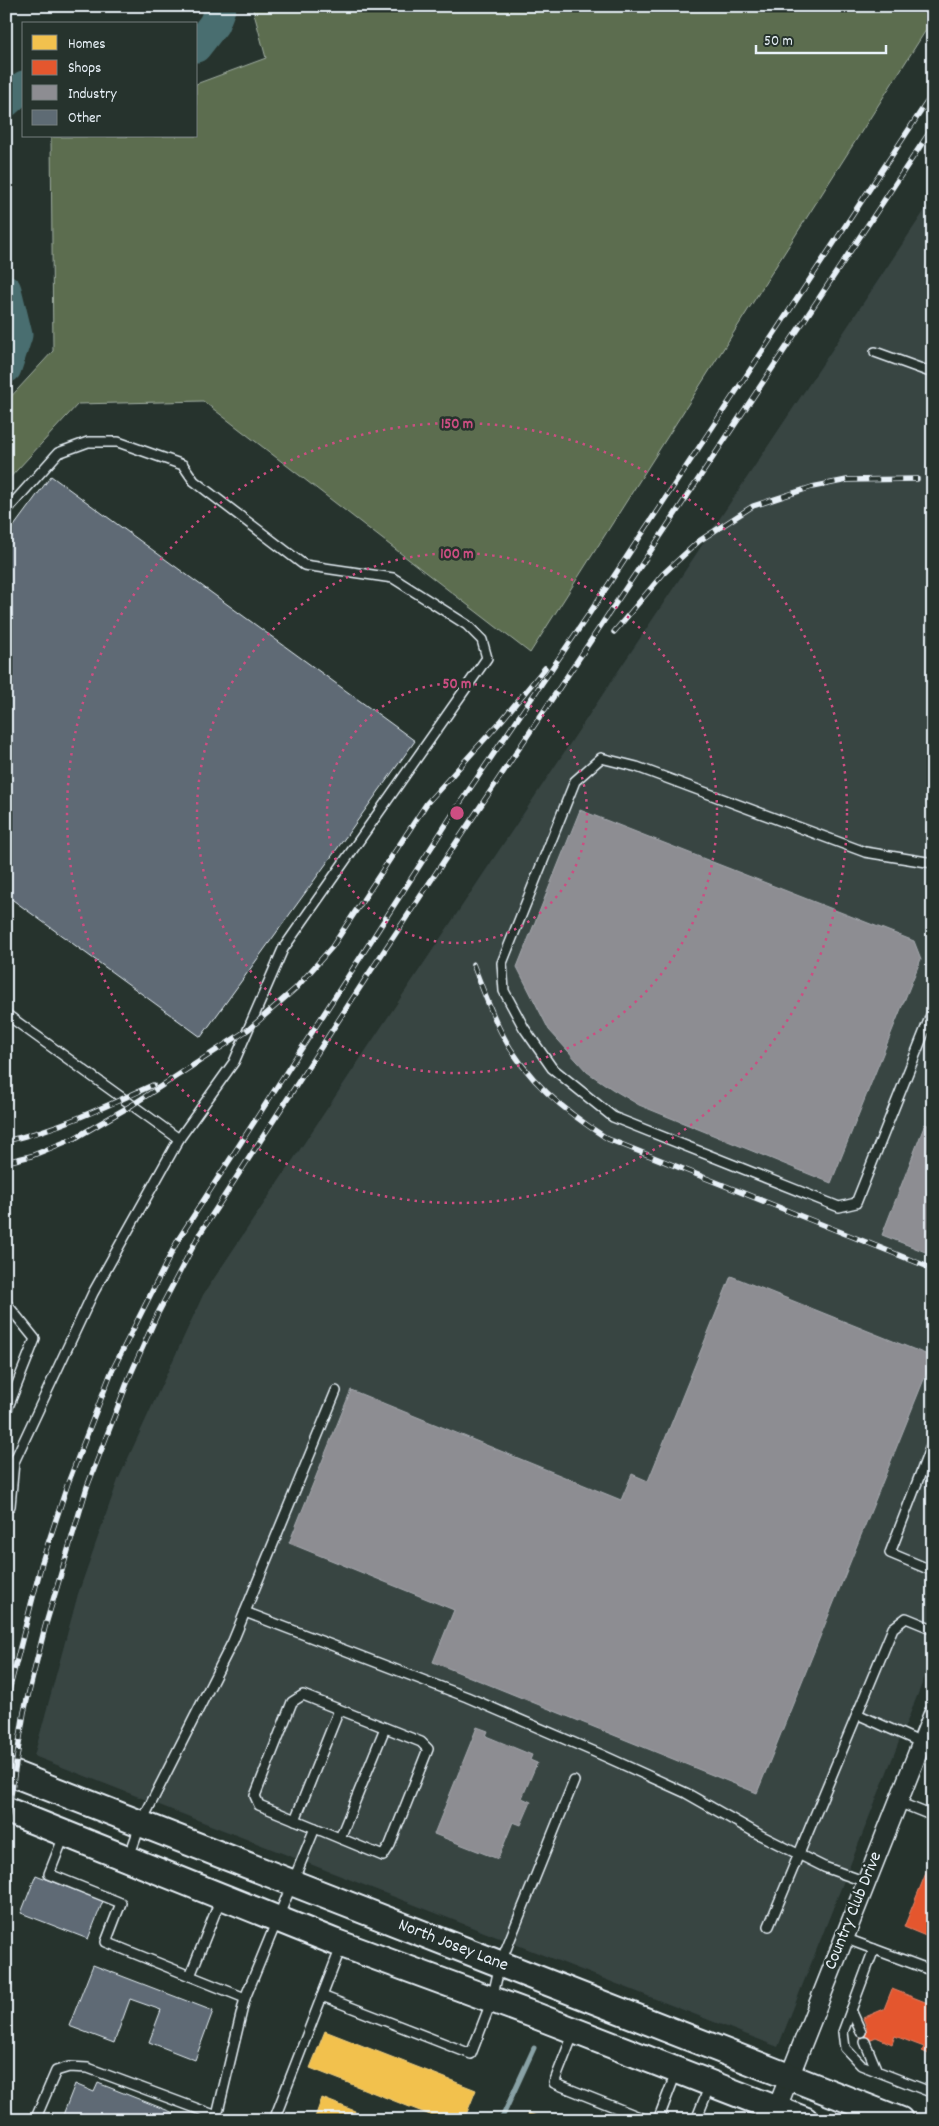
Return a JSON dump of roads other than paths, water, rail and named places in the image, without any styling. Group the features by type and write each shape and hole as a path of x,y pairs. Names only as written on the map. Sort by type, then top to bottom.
{"main road":[{"name":"North Josey Lane","path":"6,1771 900,2120"},
{"path":"6,1810 129,1857 342,1945 575,2031 805,2120"}],"street":[{"name":"Country Club Drive","path":"777,2108 788,2076 933,1714"}],"lane":[{"path":"875,352 933,373"},
{"path":"6,511 58,453 88,442 118,442 183,466 194,481 304,565 393,578 467,624 482,640 487,658 283,949 234,1062 178,1139 93,1293 14,1462 6,1474"},
{"path":"933,863 865,852 638,767 601,758 576,781 502,963 504,991 524,1028 552,1068 613,1117 838,1207 856,1203 933,1010"},
{"path":"6,1014 178,1139"},
{"path":"6,1303 35,1339 6,1412"},
{"path":"129,1857 141,1823 233,1641 336,1391"},
{"path":"933,1441 890,1553 933,1571"},
{"path":"6,1509 10,1506 14,1462"},
{"path":"245,1612 467,1697 602,1755 686,1793 799,1855 824,1867 866,1882"},
{"path":"769,1926 893,1628 906,1618 933,1629"},
{"path":"303,1695 386,1728 422,1742 428,1749 390,1845 383,1856 259,1805 256,1796 292,1702 303,1695"},
{"path":"295,1820 339,1710"},
{"path":"857,1714 922,1743"},
{"path":"340,1838 386,1728"},
{"path":"322,1996 471,2054 492,2000 500,1964 574,1781"},
{"path":"898,1802 933,1816"},
{"path":"35,2120 56,2070 70,2066 88,2068 217,2118 245,1998 314,1828"},
{"path":"65,1833 49,1874 121,1903 106,1942 245,1998"},
{"path":"190,1976 222,1896"},
{"path":"844,1938 933,1970"},
{"path":"274,2120 342,1945"},
{"path":"874,1949 843,2032 845,2048 861,2065 933,2093"},
{"path":"851,2010 861,2032"},
{"path":"575,2031 554,2082 647,2120"},
{"path":"865,2042 877,2071"},
{"path":"658,2120 678,2070"},
{"path":"696,2120 711,2083"}],"waterway":[{"path":"198,44 214,24 221,6"},
{"path":"6,102 22,88"},
{"path":"6,290 17,335 6,368"},
{"path":"501,2120 534,2048"}],"railway":[{"path":"6,1702 42,1562 68,1483 111,1373 178,1240 458,806 589,614 933,93"},
{"path":"6,1827 24,1712 45,1627 87,1487 129,1378 157,1315 199,1235 366,978 933,127"},
{"path":"614,632 663,574 699,541 753,506 812,487 847,480 917,479"},
{"path":"6,1162 31,1156 75,1138 132,1105 249,1029 296,988 332,947 427,803 502,720 545,668"},
{"path":"473,964 501,1032 522,1065 547,1093 576,1117 608,1139 931,1268"},
{"path":"6,1141 63,1124 153,1085"}]}
